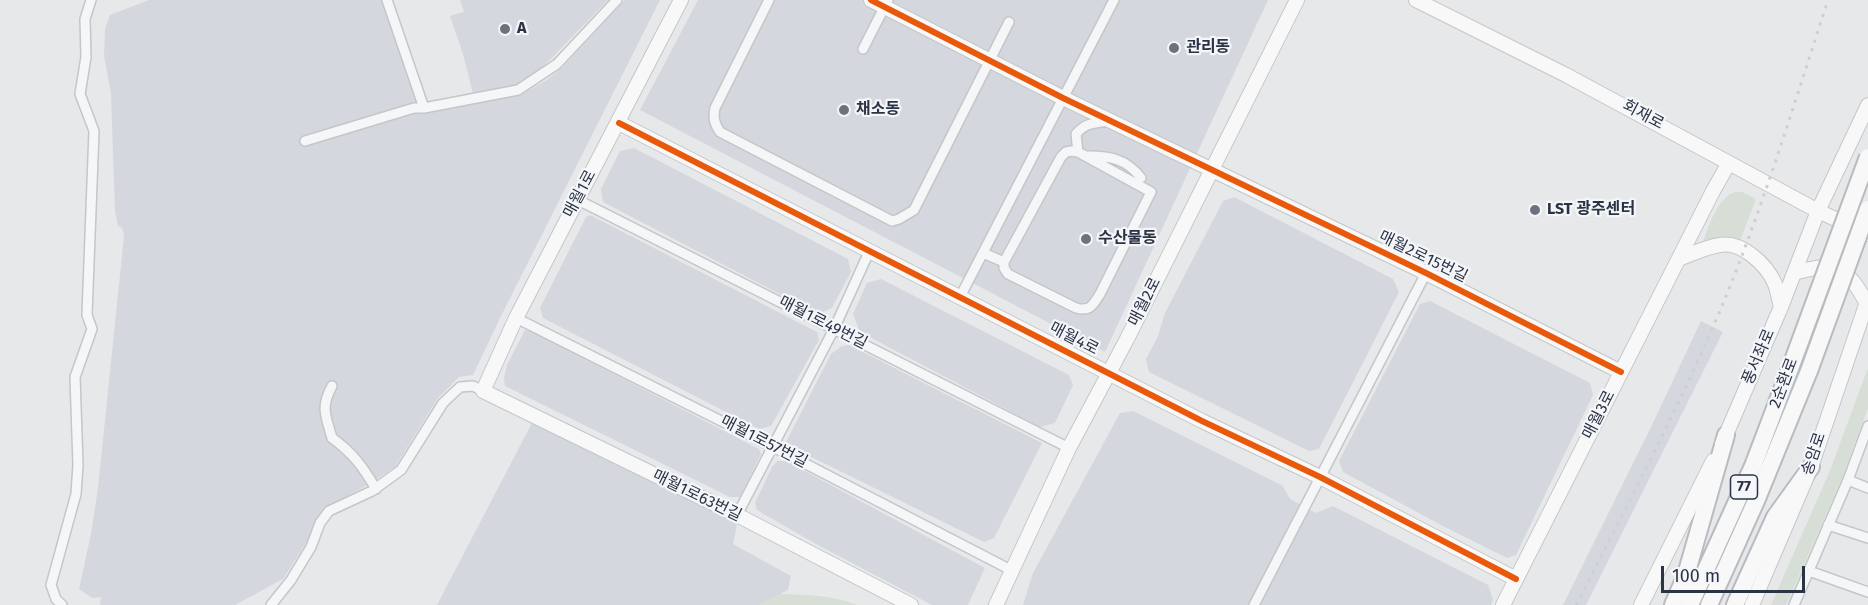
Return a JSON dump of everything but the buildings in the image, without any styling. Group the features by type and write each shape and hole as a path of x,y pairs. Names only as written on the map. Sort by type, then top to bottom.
{"highway":[{"name":"2순환로","path":"1690,605 1753,466 1868,157"},
{"name":"2순환로","path":"1709,605 1756,501 1809,371 1868,209"},
{"path":"1673,605 1686,574 1726,435"},
{"path":"1735,605 1775,516 1811,467"}],"street":[{"path":"62,605 56,599 51,585 76,494 78,465 75,377 92,329 87,315 94,131 80,94 86,57 86,19 91,0"},
{"path":"387,0 424,108"},
{"path":"304,141 414,108 518,90 557,64 617,0"},
{"name":"매월1로","path":"483,391 516,318 576,199 619,123 681,0"},
{"path":"769,0 716,108 715,124 720,132 892,221 914,210 1009,22"},
{"name":"매월2로15번길","path":"871,0 887,4 989,61 1213,168 1621,372"},
{"path":"960,297 1114,0"},
{"name":"매월2로","path":"996,605 1069,448 1297,0"},
{"name":"회재로","path":"1416,0 1576,80 1818,211 1868,234"},
{"path":"863,49 887,4"},
{"name":"풍서좌로","path":"1641,605 1726,435 1781,308 1818,211 1868,105"},
{"path":"1112,120 1088,123 1081,128 1076,134 1082,154 1151,192 1092,307 1076,308 1008,274 1004,268 1004,262 1061,157 1066,152 1082,154 1111,156 1135,170 1141,178"},
{"name":"매월4로","path":"619,123 1202,421 1320,477 1516,579"},
{"name":"매월3로","path":"1503,605 1729,163"},
{"name":"매월1로49번길","path":"576,199 1069,448"},
{"path":"1679,259 1721,244 1739,248 1762,264 1775,284 1781,308"},
{"path":"737,515 834,329 869,252"},
{"path":"983,253 1004,262"},
{"path":"1794,273 1821,265 1839,270 1856,283 1865,312"},
{"path":"1254,605 1426,273"},
{"name":"송암로","path":"1752,605 1811,467 1865,312"},
{"name":"매월1로57번길","path":"516,318 1011,570"},
{"path":"332,386 325,399 324,408 332,438 348,449 376,489"},
{"path":"271,605 291,580 311,547 324,517 330,511 376,489 401,470 443,403 460,387 473,386 483,391"},
{"name":"매월1로63번길","path":"483,391 737,515 910,605"},
{"path":"1794,605 1867,431"},
{"path":"1848,480 1868,488"},
{"path":"1828,525 1868,538"},
{"path":"1809,572 1868,592"}],"shaded area":[{"path":"149,0 384,0 422,114 521,95 561,69 625,0 660,0 473,375 459,377 438,398 395,467 366,486 324,508 310,537 283,579 235,605 100,605 101,597 92,598 79,589 98,488 124,236 122,228 118,226 115,211 111,93 104,56 105,29 110,15"},
{"path":"460,0 608,0 544,66 524,82 473,94 450,16 464,12"},
{"path":"698,0 1268,0 1105,352 640,110"},
{"path":"634,148 848,259 851,272 832,308 818,314 603,202 601,189 620,151"},
{"path":"1735,192 1742,192 1756,199 1736,251 1702,244 1718,207"},
{"path":"1234,197 1393,279 1399,292 1319,449 1309,451 1149,372 1146,359 1158,336 1165,313 1223,201"},
{"path":"590,215 817,332 819,340 771,426 759,429 543,318 540,308 586,217"},
{"path":"881,279 1069,375 1073,385 1055,423 1040,427 860,332 853,314 867,283"},
{"path":"1430,301 1590,383 1593,395 1516,555 1507,558 1343,472 1339,461 1420,304"},
{"path":"1701,321 1723,332 1586,605 1563,605 1652,425"},
{"path":"525,330 533,332 759,449 761,454 740,497 730,497 505,386 507,365"},
{"path":"849,345 1042,443 994,538 984,542 785,444 831,354 842,346"},
{"path":"1868,368 1868,408 1842,478 1786,605 1771,605 1829,473"},
{"path":"1133,411 1283,486 1290,499 1316,513 1333,506 1488,585 1493,600 1491,605 1023,605 1033,573 1120,413"},
{"path":"533,421 737,524 733,544 791,576 788,590 759,605 437,605"},
{"path":"777,461 786,461 985,568 968,605 932,605 757,510 755,503"},
{"path":"781,594 830,597 857,605 759,605"}],"railway":[{"path":"1576,605 1681,397 1730,287 1774,165 1828,0"}],"cycle path":[{"path":"871,0 1063,98 1426,273 1621,372"},
{"path":"619,123 1202,421 1320,477 1516,579"}],"place":[{"name":"A","path":"505,29"},
{"name":"관리동","path":"1174,48"},
{"name":"채소동","path":"844,110"},
{"name":"LST 광주센터","path":"1535,210"},
{"name":"수산물동","path":"1086,239"}]}
